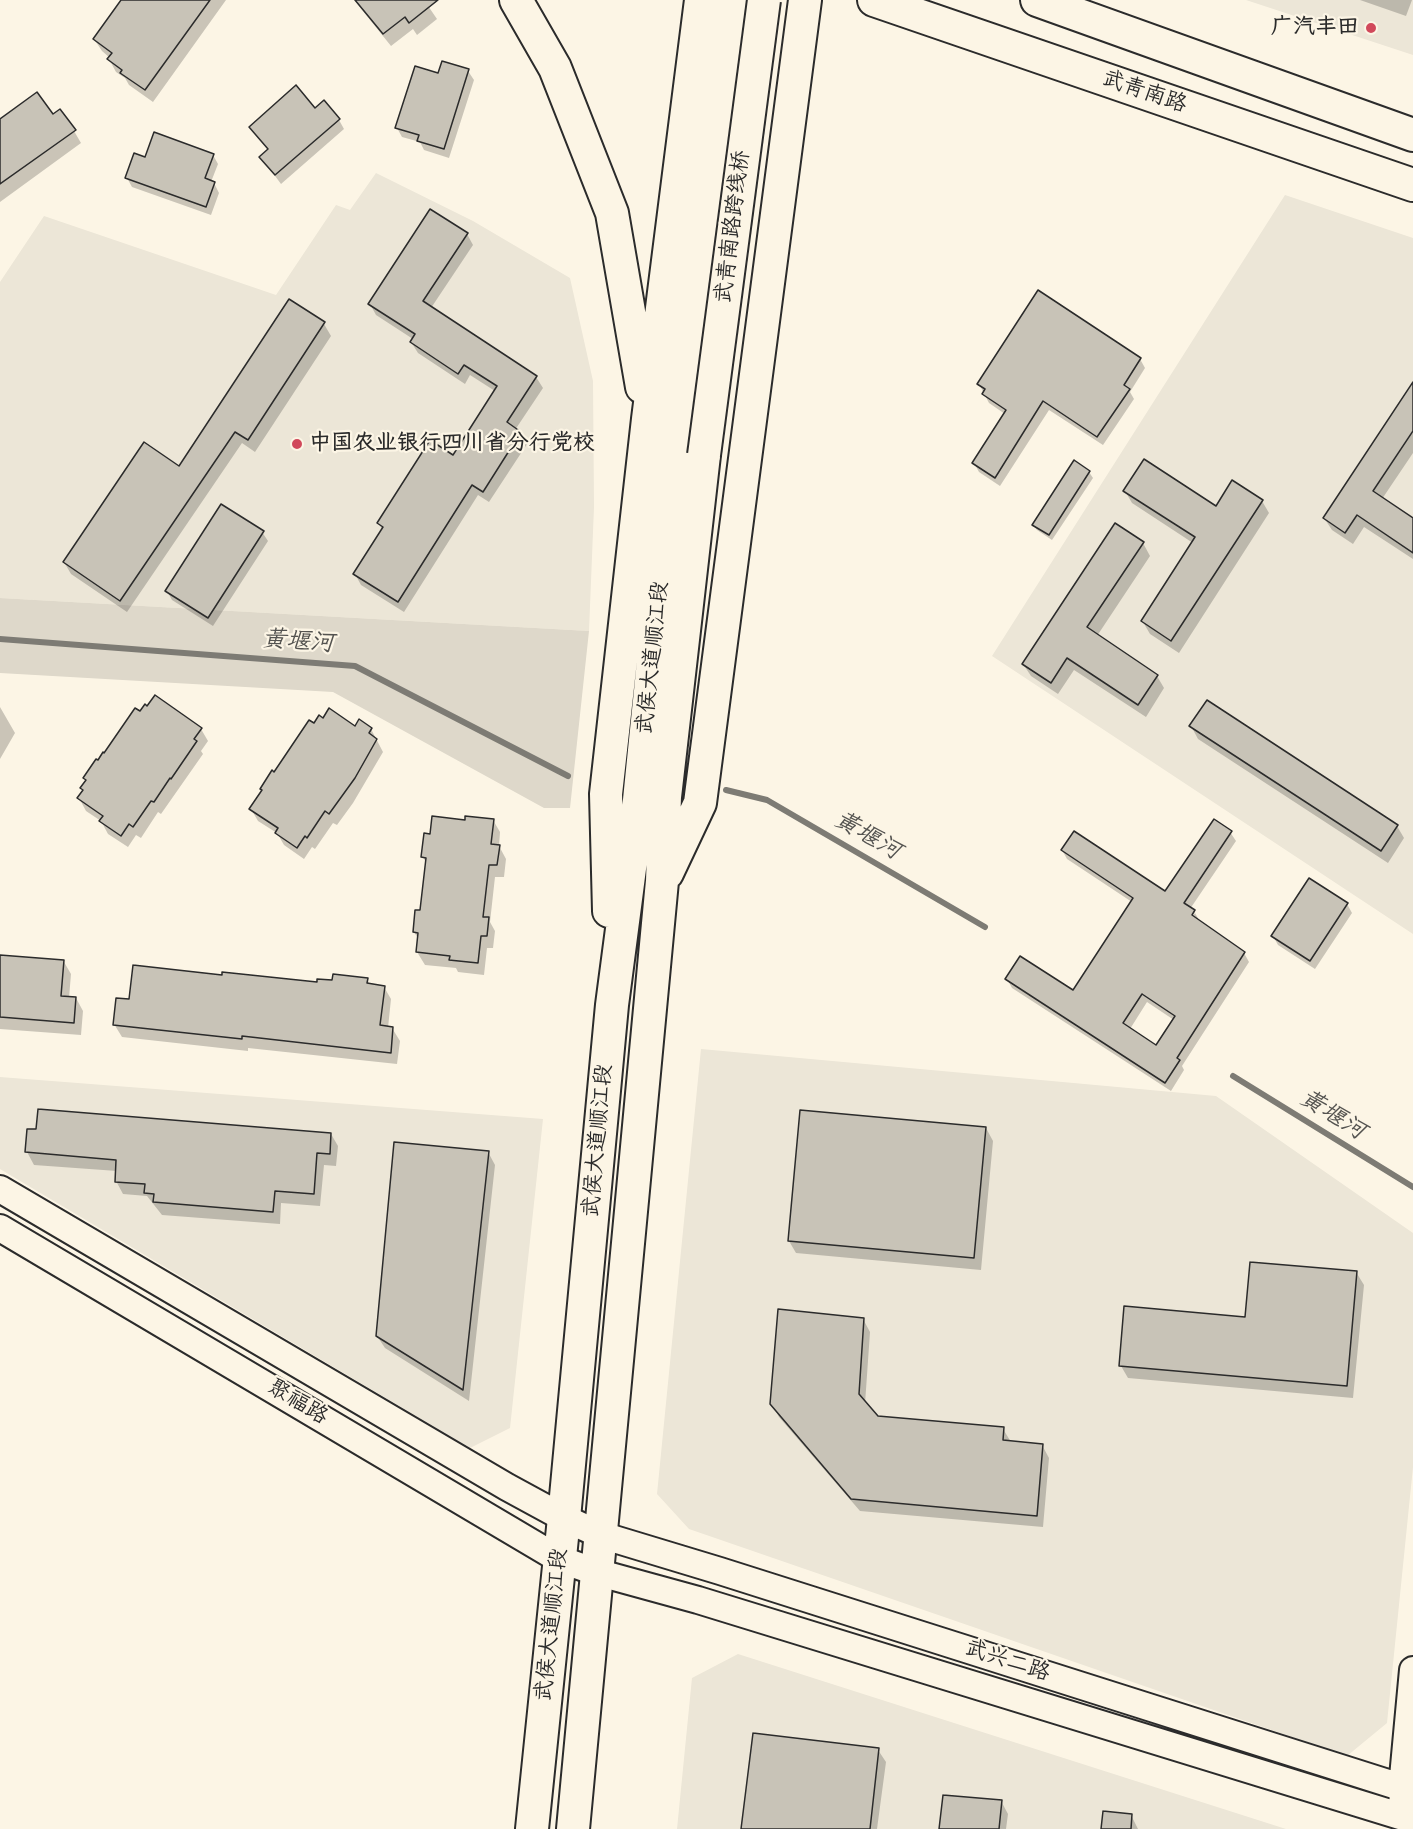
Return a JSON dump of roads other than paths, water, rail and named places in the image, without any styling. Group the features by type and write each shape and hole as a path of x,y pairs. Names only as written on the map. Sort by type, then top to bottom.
{"main road":[{"path":"516,0 555,68 612,213 648,419"},
{"path":"612,1005 606,794 648,419 701,0"},
{"name":"武青南路跨线桥","path":"689,455 732,0"},
{"name":"武青南路跨线桥","path":"689,455 764,0"},
{"path":"662,882 700,803 805,0"},
{"name":"武青南路","path":"874,0 1413,185"},
{"path":"1037,0 1413,135"},
{"name":"武侯大道顺江段","path":"573,1829 662,882 665,797 689,455"},
{"name":"武侯大道顺江段","path":"532,1829 612,1005 689,455"},
{"path":"536,1793 576,1792"}],"street":[{"name":"武兴二路","path":"0,1189 507,1487 601,1535 1408,1790"},
{"name":"聚福路","path":"0,1228 560,1558 596,1572 720,1607 1406,1822"},
{"path":"1406,1822 1413,1670"}],"waterway":[{"name":"黄堰河","path":"0,639 355,666 568,776"},
{"name":"黄堰河","path":"726,790 767,800 985,927"},
{"name":"黄堰河","path":"1233,1076 1413,1187"}],"place":[{"name":"广汽丰田","path":"1371,28"},
{"name":"中国农业银行四川省分行党校","path":"297,444"}]}
